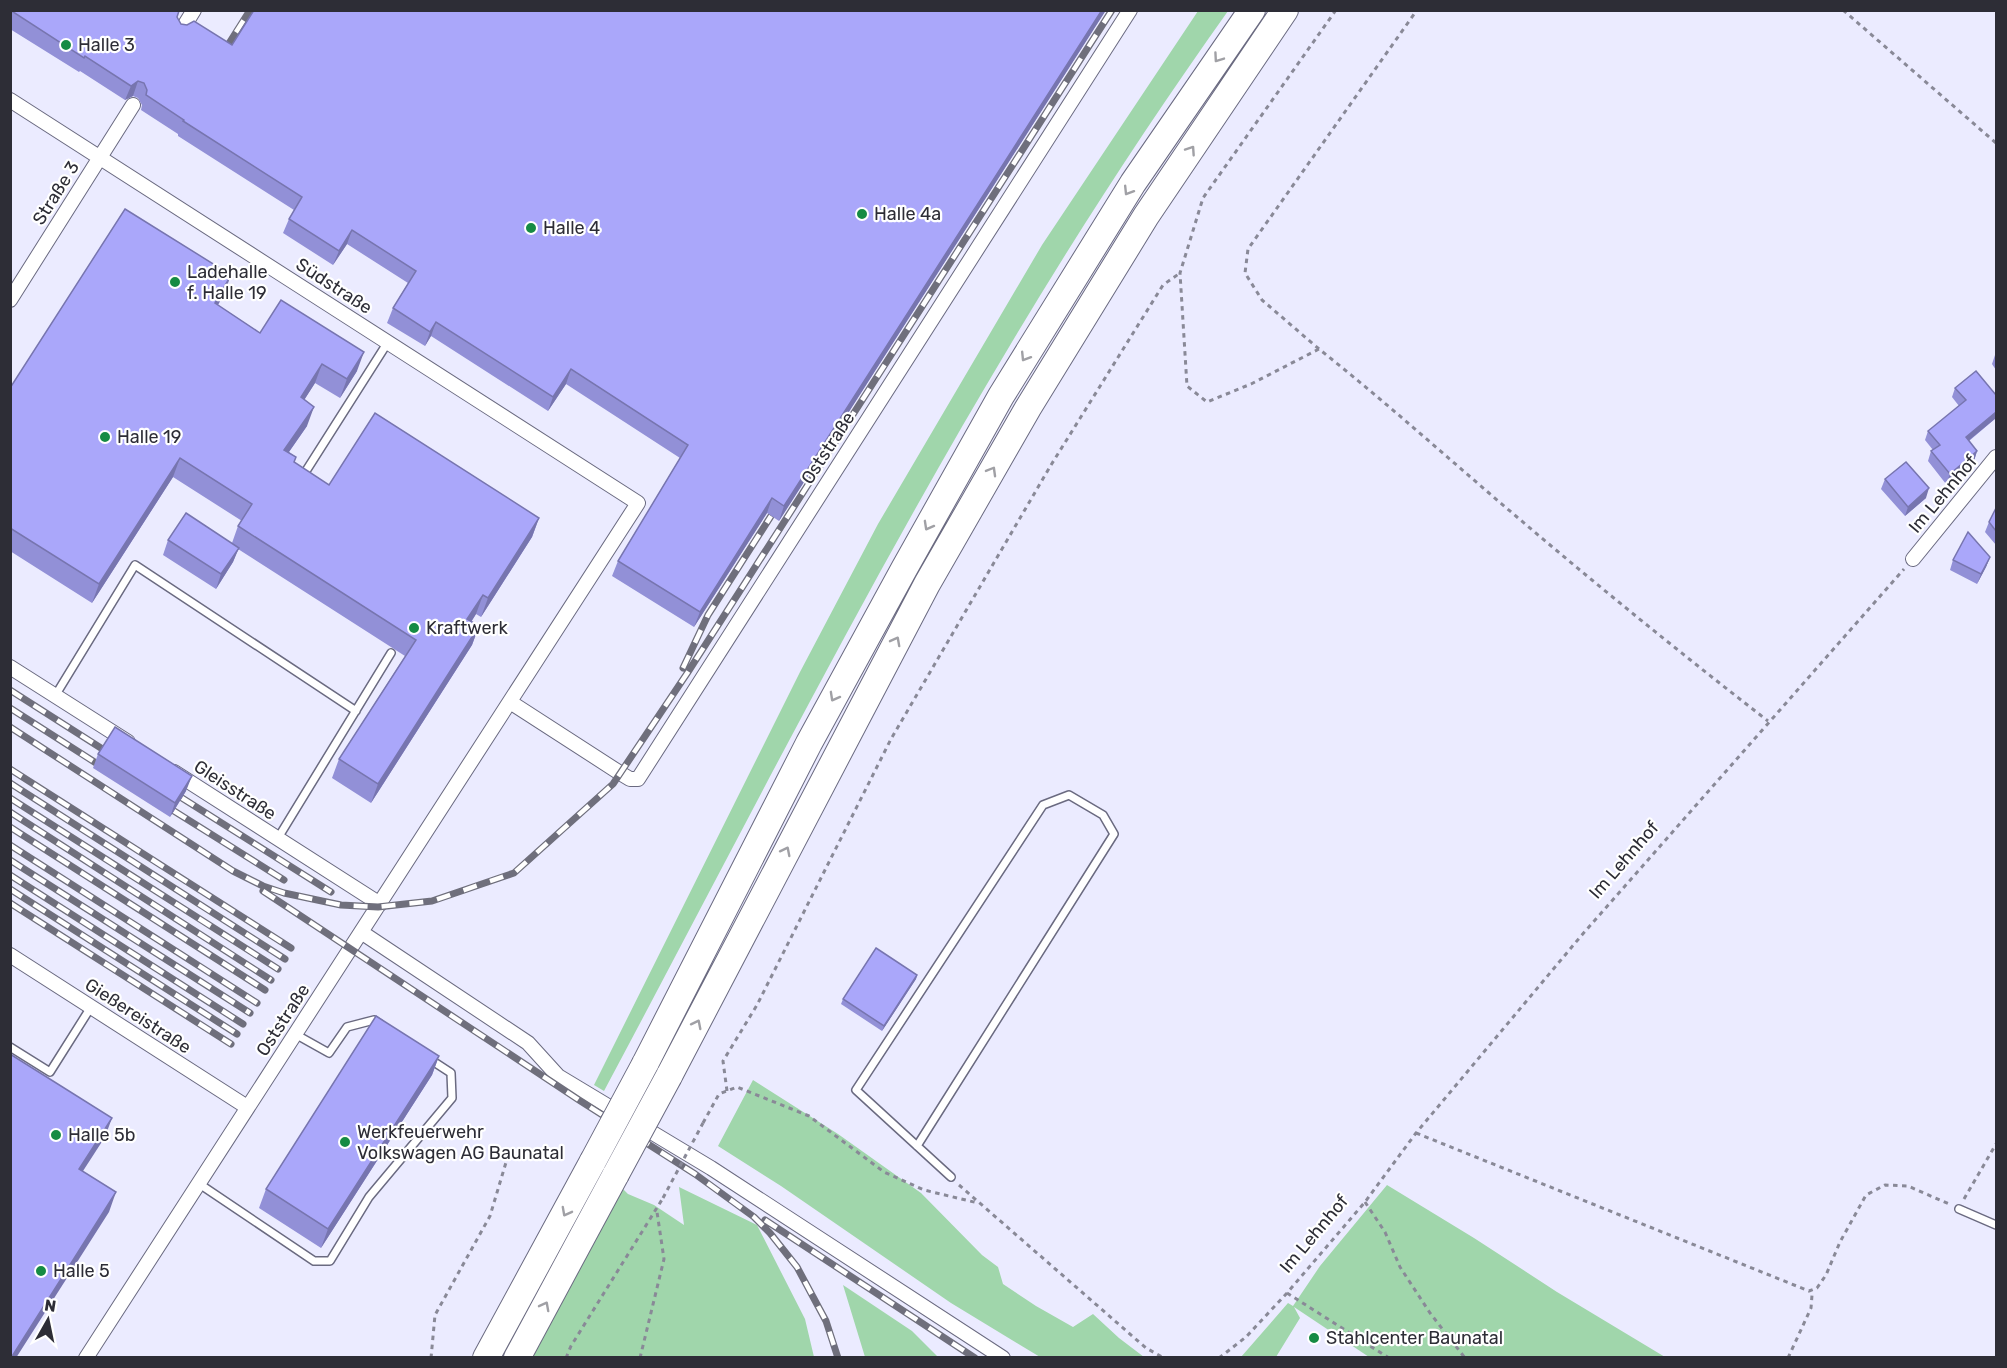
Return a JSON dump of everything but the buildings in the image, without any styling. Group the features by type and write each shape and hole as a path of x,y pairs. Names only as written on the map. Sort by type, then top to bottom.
{"highway":[{"path":"486,1358 645,1064 810,743 1001,396 1133,183 1252,10"},
{"path":"517,1358 669,1076 921,594 1022,419 1146,216 1285,10"}],"street":[{"path":"181,31 194,10"},
{"name":"Oststraße","path":"510,702 620,773 630,779 638,779 1130,10"},
{"name":"Südstraße","path":"10,100 638,503"},
{"name":"Straße 3","path":"10,300 133,105"},
{"name":"Im Lehnhof","path":"1913,559 1996,457"},
{"name":"Oststraße","path":"86,1358 638,503"},
{"path":"10,667 142,752"},
{"name":"Gleisstraße","path":"161,764 380,904"},
{"path":"361,932 528,1043 558,1076 711,1167 1002,1358"},
{"name":"Gießereistraße","path":"10,955 247,1107"}],"lane":[{"path":"306,471 388,342"},
{"path":"55,696 135,565 356,711"},
{"path":"278,838 391,653"},
{"path":"917,1146 1114,834 1104,815 1069,795 1043,804 856,1090 917,1146 951,1177"},
{"path":"10,1047 50,1072 91,1007"},
{"path":"295,1034 329,1053 348,1027 374,1020 384,1027"},
{"path":"198,1183 314,1261 330,1260 369,1197 452,1098 451,1073 422,1053"},
{"path":"1959,1209 1996,1225"}],"path":[{"path":"1319,349 1251,384 1207,402 1187,386 1180,273 1203,198 1336,10"},
{"path":"1417,10 1248,249 1245,273 1262,300 1319,349 1378,396 1486,491 1655,632 1768,721"},
{"path":"1843,10 1996,143"},
{"path":"727,1091 723,1061 757,1005 891,739 1051,465 1156,295 1163,285 1180,273"},
{"name":"Im Lehnhof","path":"1219,1358 1246,1337 1287,1293 1365,1202 1416,1133 1581,936 1913,559"},
{"path":"566,1358 571,1346 663,1198 719,1094 737,1087 809,1116 884,1172 924,1190 978,1203"},
{"path":"1416,1133 1809,1291 1812,1294 1811,1308 1788,1358"},
{"path":"1809,1291 1817,1288 1826,1275 1840,1242 1866,1195 1885,1185 1908,1186 1959,1209 1996,1144"},
{"path":"430,1358 435,1316 490,1216 510,1149"},
{"path":"951,1177 1146,1348 1164,1358"},
{"path":"1365,1202 1385,1232 1400,1267 1430,1313 1466,1358"},
{"path":"639,1358 664,1259 656,1210"},
{"path":"1287,1293 1389,1358"}],"green space":[{"path":"1198,11 1228,11 1090,215 958,434 854,620 604,1091 594,1085 800,672 878,524 1042,245"},
{"path":"753,1080 838,1134 921,1193 982,1255 998,1267 1003,1284 1073,1327 1093,1314 1144,1357 1040,1357 951,1303 781,1186 718,1146"},
{"path":"1387,1185 1665,1357 1369,1357 1294,1307 1300,1318 1276,1357 1241,1357 1288,1303 1293,1306 1320,1266"},
{"path":"679,1187 757,1225 805,1319 814,1357 531,1358 622,1188 628,1194 654,1205 684,1225"},
{"path":"843,1285 912,1331 938,1357 865,1357"}],"railway":[{"path":"221,56 250,10"},
{"path":"10,727 233,871 263,886 284,893 341,905 378,907 432,901 514,873 613,784 688,672 1112,10"},
{"path":"683,668 708,615 771,516"},
{"path":"10,690 104,750"},
{"path":"10,708 96,763"},
{"path":"10,769 291,948"},
{"path":"10,783 285,959"},
{"path":"10,798 278,969"},
{"path":"182,798 331,892"},
{"path":"174,811 284,880"},
{"path":"10,812 271,980"},
{"path":"10,827 265,990"},
{"path":"10,845 257,1003"},
{"path":"10,860 250,1013"},
{"path":"10,875 243,1024"},
{"path":"10,889 237,1034"},
{"path":"263,891 695,1174 754,1217 797,1267 826,1321 838,1358"},
{"path":"10,903 231,1044"},
{"path":"765,1220 975,1358"}],"place":[{"name":"Halle 3","path":"66,45"},
{"name":"Halle 4a","path":"862,214"},
{"name":"Halle 4","path":"531,228"},
{"name":"Ladehalle f. Halle 19","path":"175,282"},
{"name":"Halle 19","path":"105,437"},
{"name":"Kraftwerk","path":"414,628"},
{"name":"Halle 5b","path":"56,1135"},
{"name":"Werkfeuerwehr Volkswagen AG Baunatal","path":"345,1142"},
{"name":"Halle 5","path":"41,1271"},
{"name":"Stahlcenter Baunatal","path":"1314,1338"}]}
